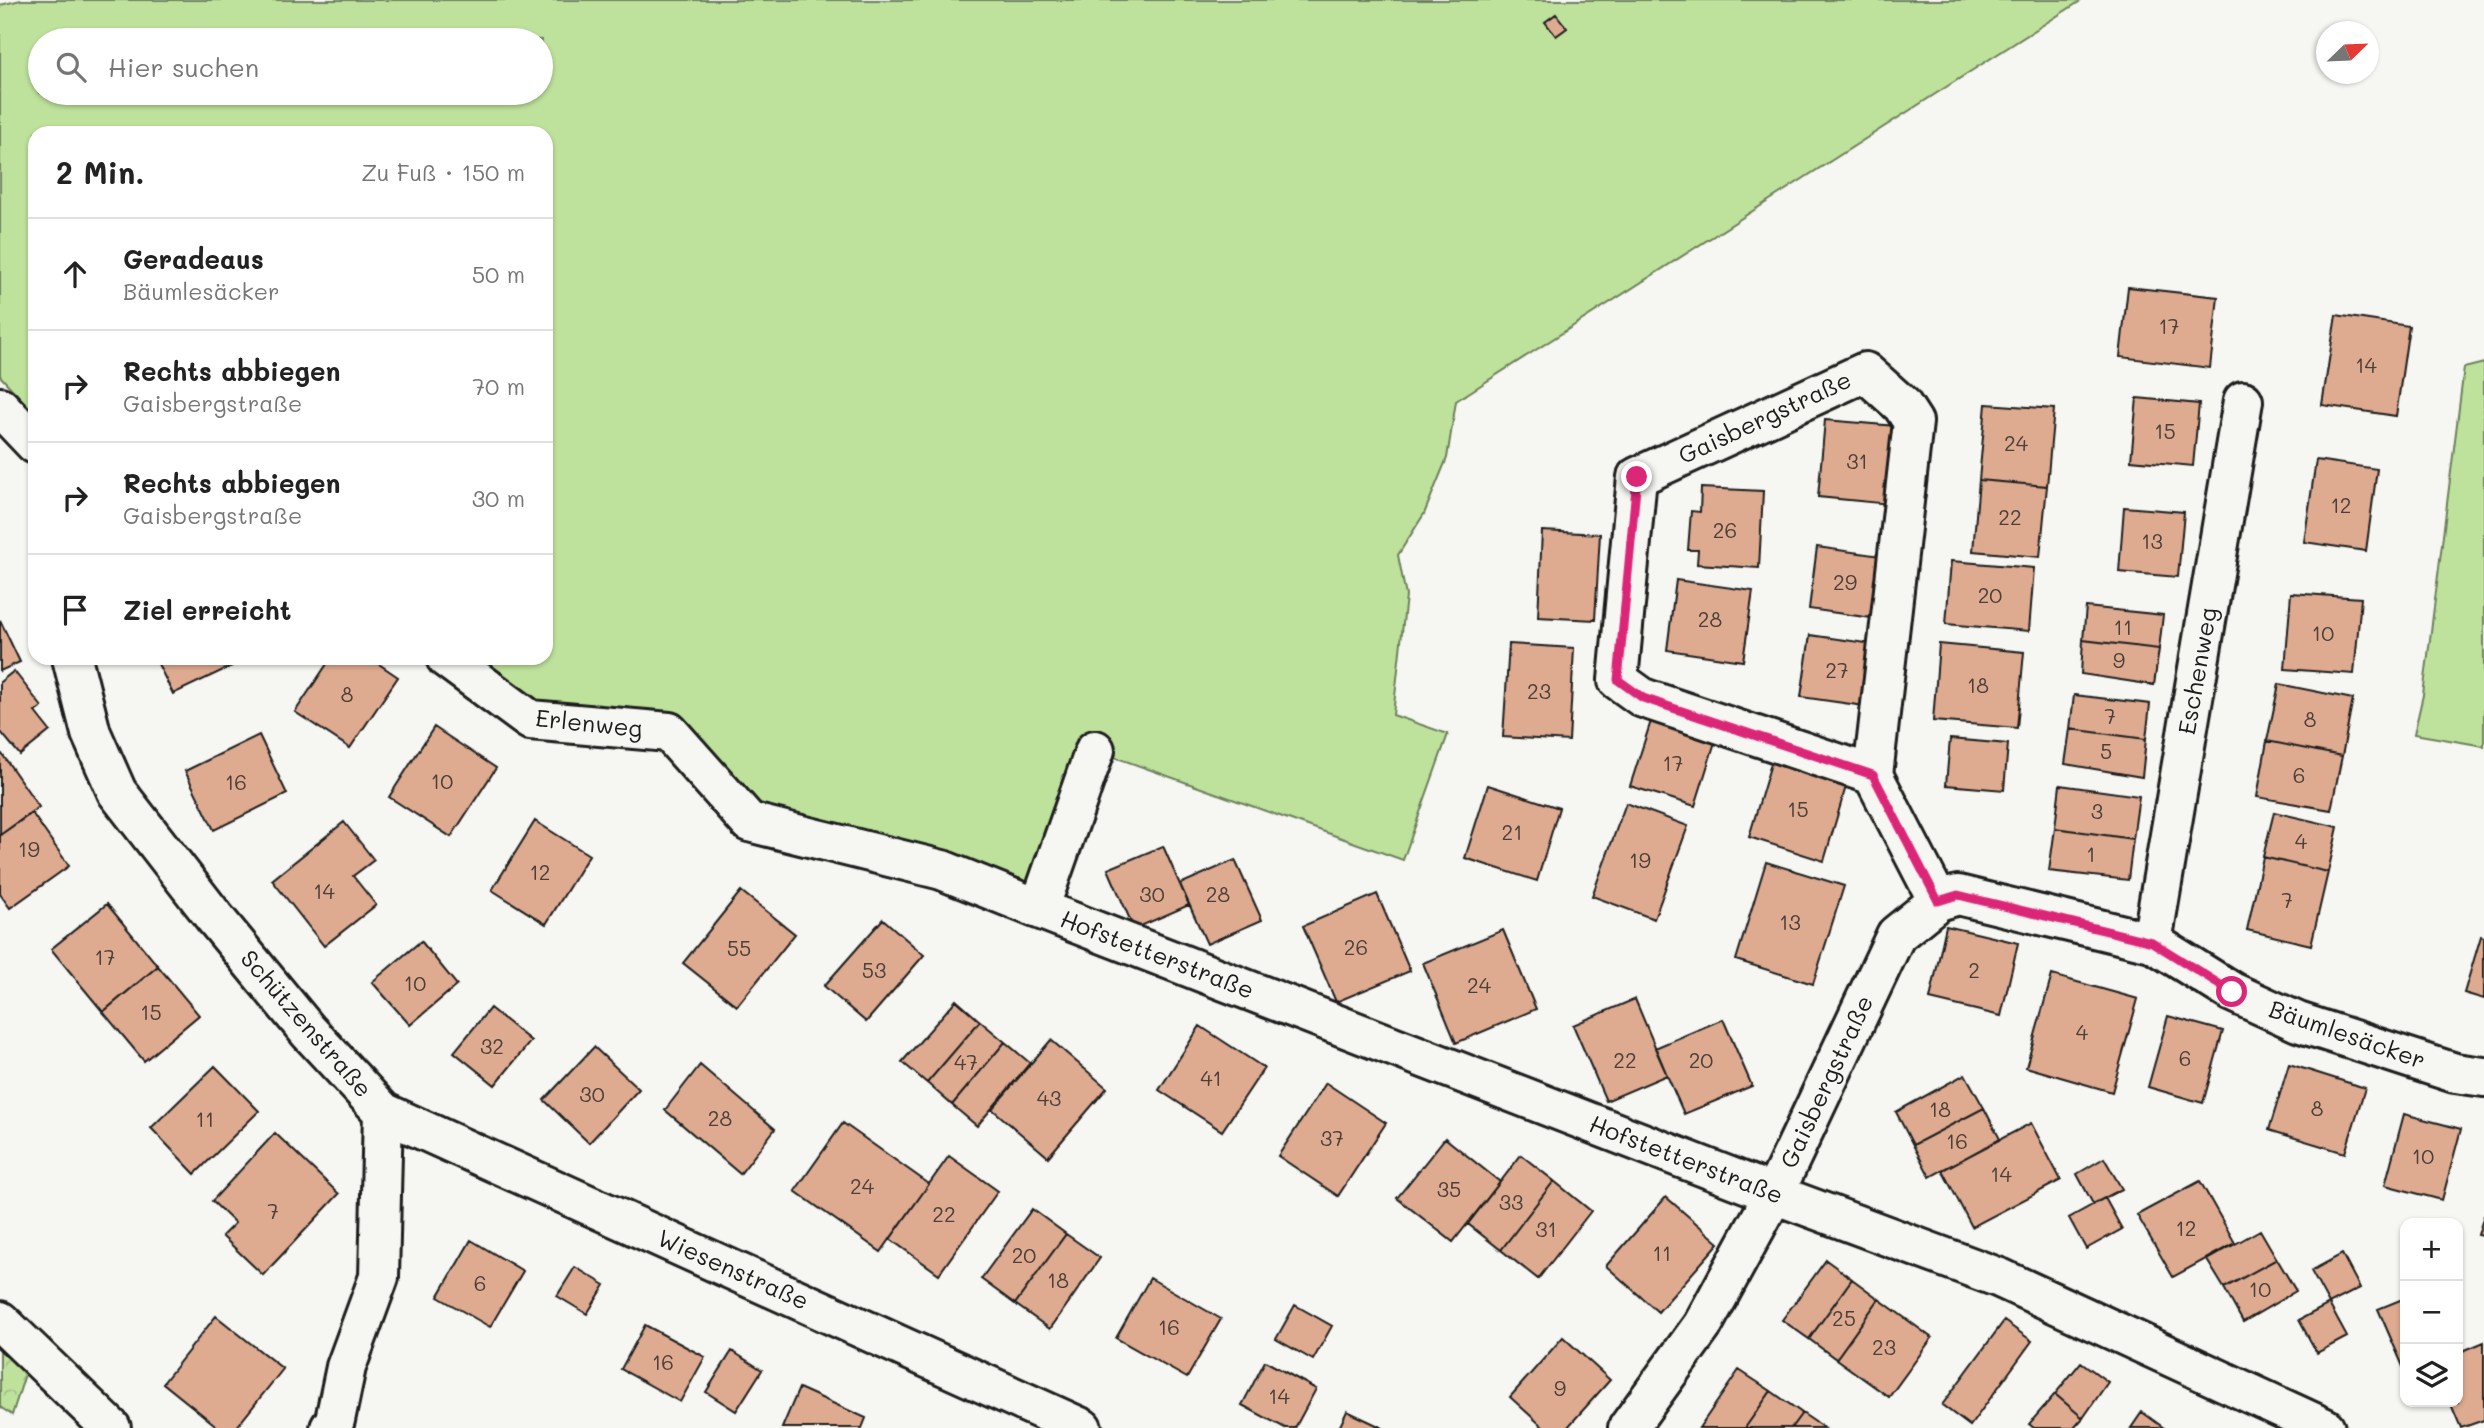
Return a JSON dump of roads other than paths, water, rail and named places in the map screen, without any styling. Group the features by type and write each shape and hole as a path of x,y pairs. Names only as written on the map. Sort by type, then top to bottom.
{"street":[{"name":"Gaisbergstraße","path":"1865,372 1902,405 1913,422 1873,775 1643,698 1618,680 1637,477 1865,372"},
{"name":"Eschenweg","path":"2152,942 2244,401"},
{"path":"0,407 28,437"},
{"name":"Schützenstraße","path":"74,665 91,733 117,792 214,917 308,1031 383,1112 379,1278 346,1367 339,1425"},
{"name":"Erlenweg","path":"455,665 530,720 669,732"},
{"name":"Hofstetterstraße","path":"669,732 749,822 942,870 1774,1194 2000,1278 2325,1428"},
{"name":"Hofstetterstraße","path":"1039,909 1095,750"},
{"path":"1873,775 1938,901"},
{"name":"Bäumlesäcker","path":"1938,901 1958,895 2152,942 2232,992 2298,1022 2455,1073 2484,1077"},
{"name":"Gaisbergstraße","path":"1628,1428 1702,1326 1774,1194 1896,935 1938,901"},
{"name":"Wiesenstraße","path":"383,1112 1082,1428"},
{"path":"0,1321 111,1428"}]}
